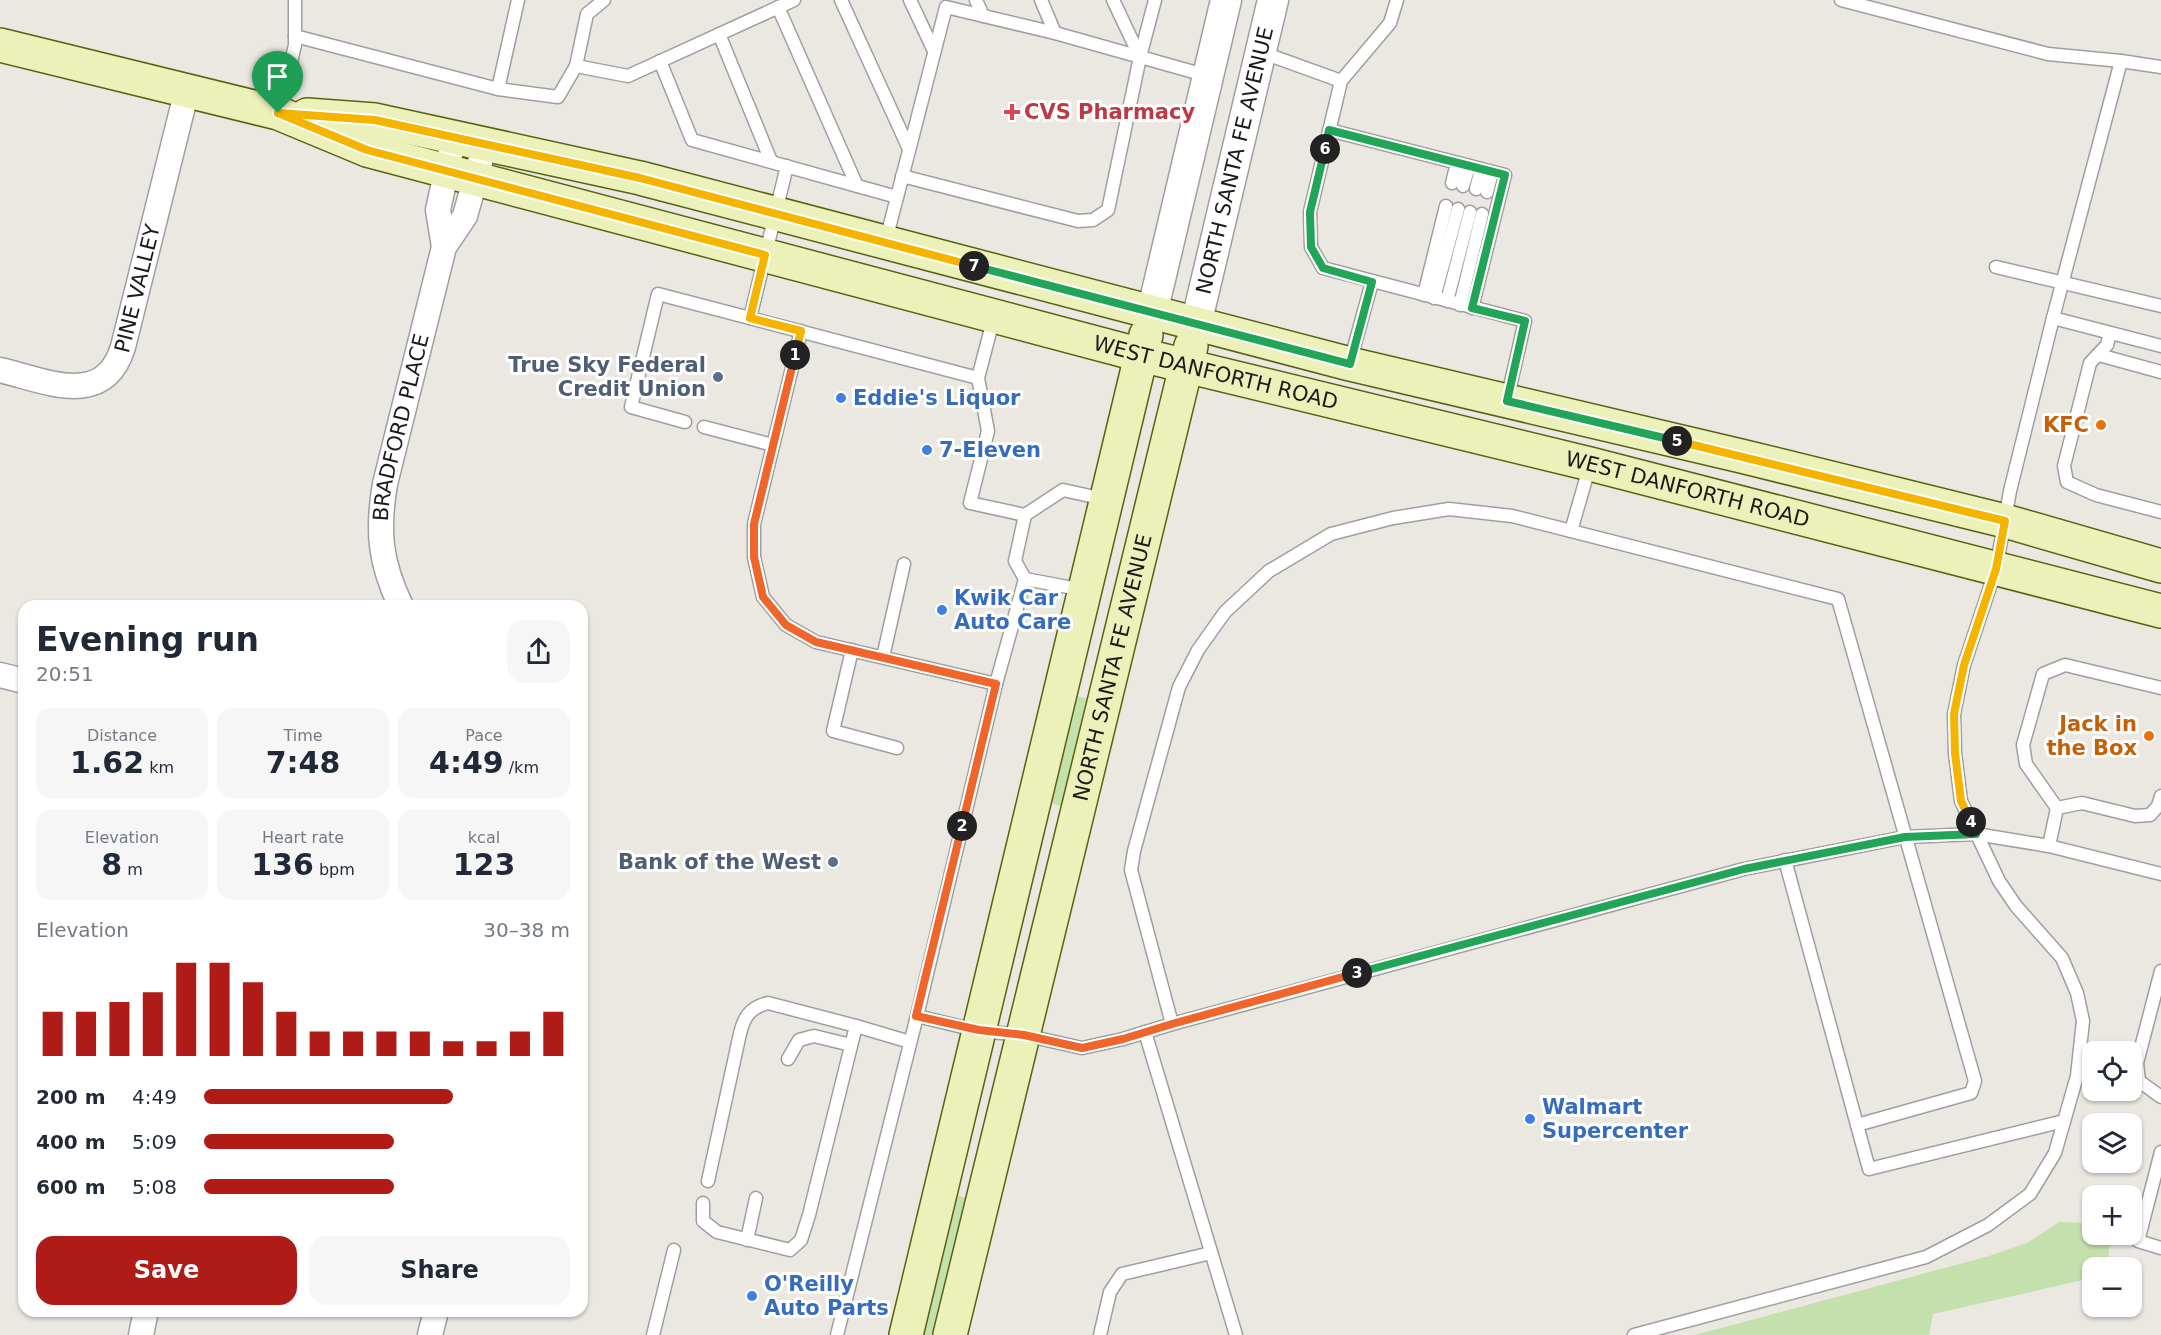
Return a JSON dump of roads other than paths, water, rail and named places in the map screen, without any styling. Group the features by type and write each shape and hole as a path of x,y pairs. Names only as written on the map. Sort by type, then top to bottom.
{"main road":[{"name":"WEST DANFORTH ROAD","path":"0,45 278,113 367,150 1141,355 1590,464 2161,610"},
{"name":"WEST DANFORTH ROAD","path":"278,113 375,120 640,178 1350,364 2005,521 2161,566"},
{"path":"906,1335 1152,313"},
{"name":"NORTH SANTA FE AVENUE","path":"950,1335 1196,324"},
{"path":"1590,464 1595,448 1600,445 1647,456 1741,456"},
{"path":"1085,590 1105,594 1096,635 1105,700"}],"street":[{"path":"1152,313 1226,0"},
{"name":"NORTH SANTA FE AVENUE","path":"1196,324 1273,0"},
{"name":"PINE VALLEY","path":"0,370 79,387 97,383 113,369 123,347 187,90"},
{"name":"BRADFORD PLACE","path":"398,600 391,586 380,545 381,505 444,247 438,210 461,175 470,140"},
{"path":"0,675 18,680"},
{"path":"141,1335 145,1317"},
{"path":"430,1335 434,1317"}],"lane":[{"path":"278,113 295,45 295,0"},
{"path":"498,89 518,0"},
{"path":"295,36 498,89 558,97 576,66 587,14 604,0"},
{"path":"576,66 628,76 794,0"},
{"path":"841,0 909,149"},
{"path":"910,0 934,51"},
{"path":"976,0 983,16"},
{"path":"1041,0 1055,33"},
{"path":"1113,0 1140,57"},
{"path":"902,176 1078,221 1093,220 1108,210 1140,57 1155,0"},
{"path":"1397,0 1390,23 1341,81 1310,212 1311,247 1323,268 1525,321 1507,401"},
{"path":"1841,0 2048,54 2161,67"},
{"path":"778,7 857,186"},
{"path":"885,243 946,7 1055,33 1208,76"},
{"path":"719,34 771,162"},
{"path":"1260,51 1341,81"},
{"path":"660,61 692,140 897,197"},
{"path":"1634,1335 1926,1257 1988,1225 2030,1194 2055,1153 2077,1076 2083,1021 2077,993 2062,958 2016,906 1999,881 1961,801 1955,753 1954,714 1964,665 1996,569 2010,491 2121,61"},
{"path":"1329,130 1505,175 1460,304"},
{"path":"750,318 787,166"},
{"path":"1475,167 1470,188 1475,167"},
{"path":"1429,296 1464,210 1460,304"},
{"path":"1996,267 2161,306"},
{"path":"1350,364 1372,282"},
{"path":"685,422 632,407 658,294 978,378"},
{"path":"994,316 978,378 988,431 970,503 1025,515"},
{"path":"2053,318 2161,346"},
{"path":"801,331 754,524 754,557 763,597 786,625 816,642 996,684"},
{"path":"2110,333 2107,345 2090,363 2064,466 2067,482 2096,495 2161,512"},
{"path":"2099,355 2161,372"},
{"path":"704,427 773,445"},
{"path":"1571,531 1590,464"},
{"path":"837,1335 996,684 1024,579 1015,561 1025,515 1063,490 1106,500"},
{"path":"1172,1024 1131,870 1134,851 1179,687 1198,650 1225,612 1269,571 1331,534 1393,518 1449,509 1512,516 1838,599 1975,1081 1971,1093 1857,1125"},
{"path":"883,657 904,564"},
{"path":"1024,579 1085,590"},
{"path":"852,650 833,731 897,748"},
{"path":"2049,846 2057,808 2026,764 2023,745 2043,674 2065,664 2161,688"},
{"path":"2057,808 2082,803 2135,816 2150,815 2158,806 2161,796"},
{"path":"916,1016 979,1030 1024,1035 1082,1048 1736,871 1905,837 1976,834 2049,846 2161,874"},
{"path":"1785,860 1869,1169 2064,1121"},
{"path":"2161,971 2137,1063 2139,1082 2161,1096"},
{"path":"708,1181 742,1023 749,1011 757,1005 768,1003 910,1042"},
{"path":"703,1203 703,1221 717,1232 790,1250 801,1240 856,1026"},
{"path":"1145,1032 1236,1335"},
{"path":"788,1059 799,1040 814,1036 851,1045"},
{"path":"2161,1152 2138,1241 2161,1248"},
{"path":"747,1240 756,1198"},
{"path":"653,1335 674,1250"},
{"path":"1100,1335 1110,1292 1122,1274 1211,1253"}],"place":[{"name":"CVS Pharmacy","path":"1012,112"},
{"name":"True Sky Federal Credit Union","path":"718,377"},
{"name":"Eddie's Liquor","path":"841,398"},
{"name":"KFC","path":"2101,425"},
{"name":"7-Eleven","path":"927,450"},
{"name":"Kwik Car Auto Care","path":"942,610"},
{"name":"Jack in the Box","path":"2149,736"},
{"name":"Bank of the West","path":"833,862"},
{"name":"Walmart Supercenter","path":"1530,1119"},
{"name":"O'Reilly Auto Parts","path":"752,1296"}]}
